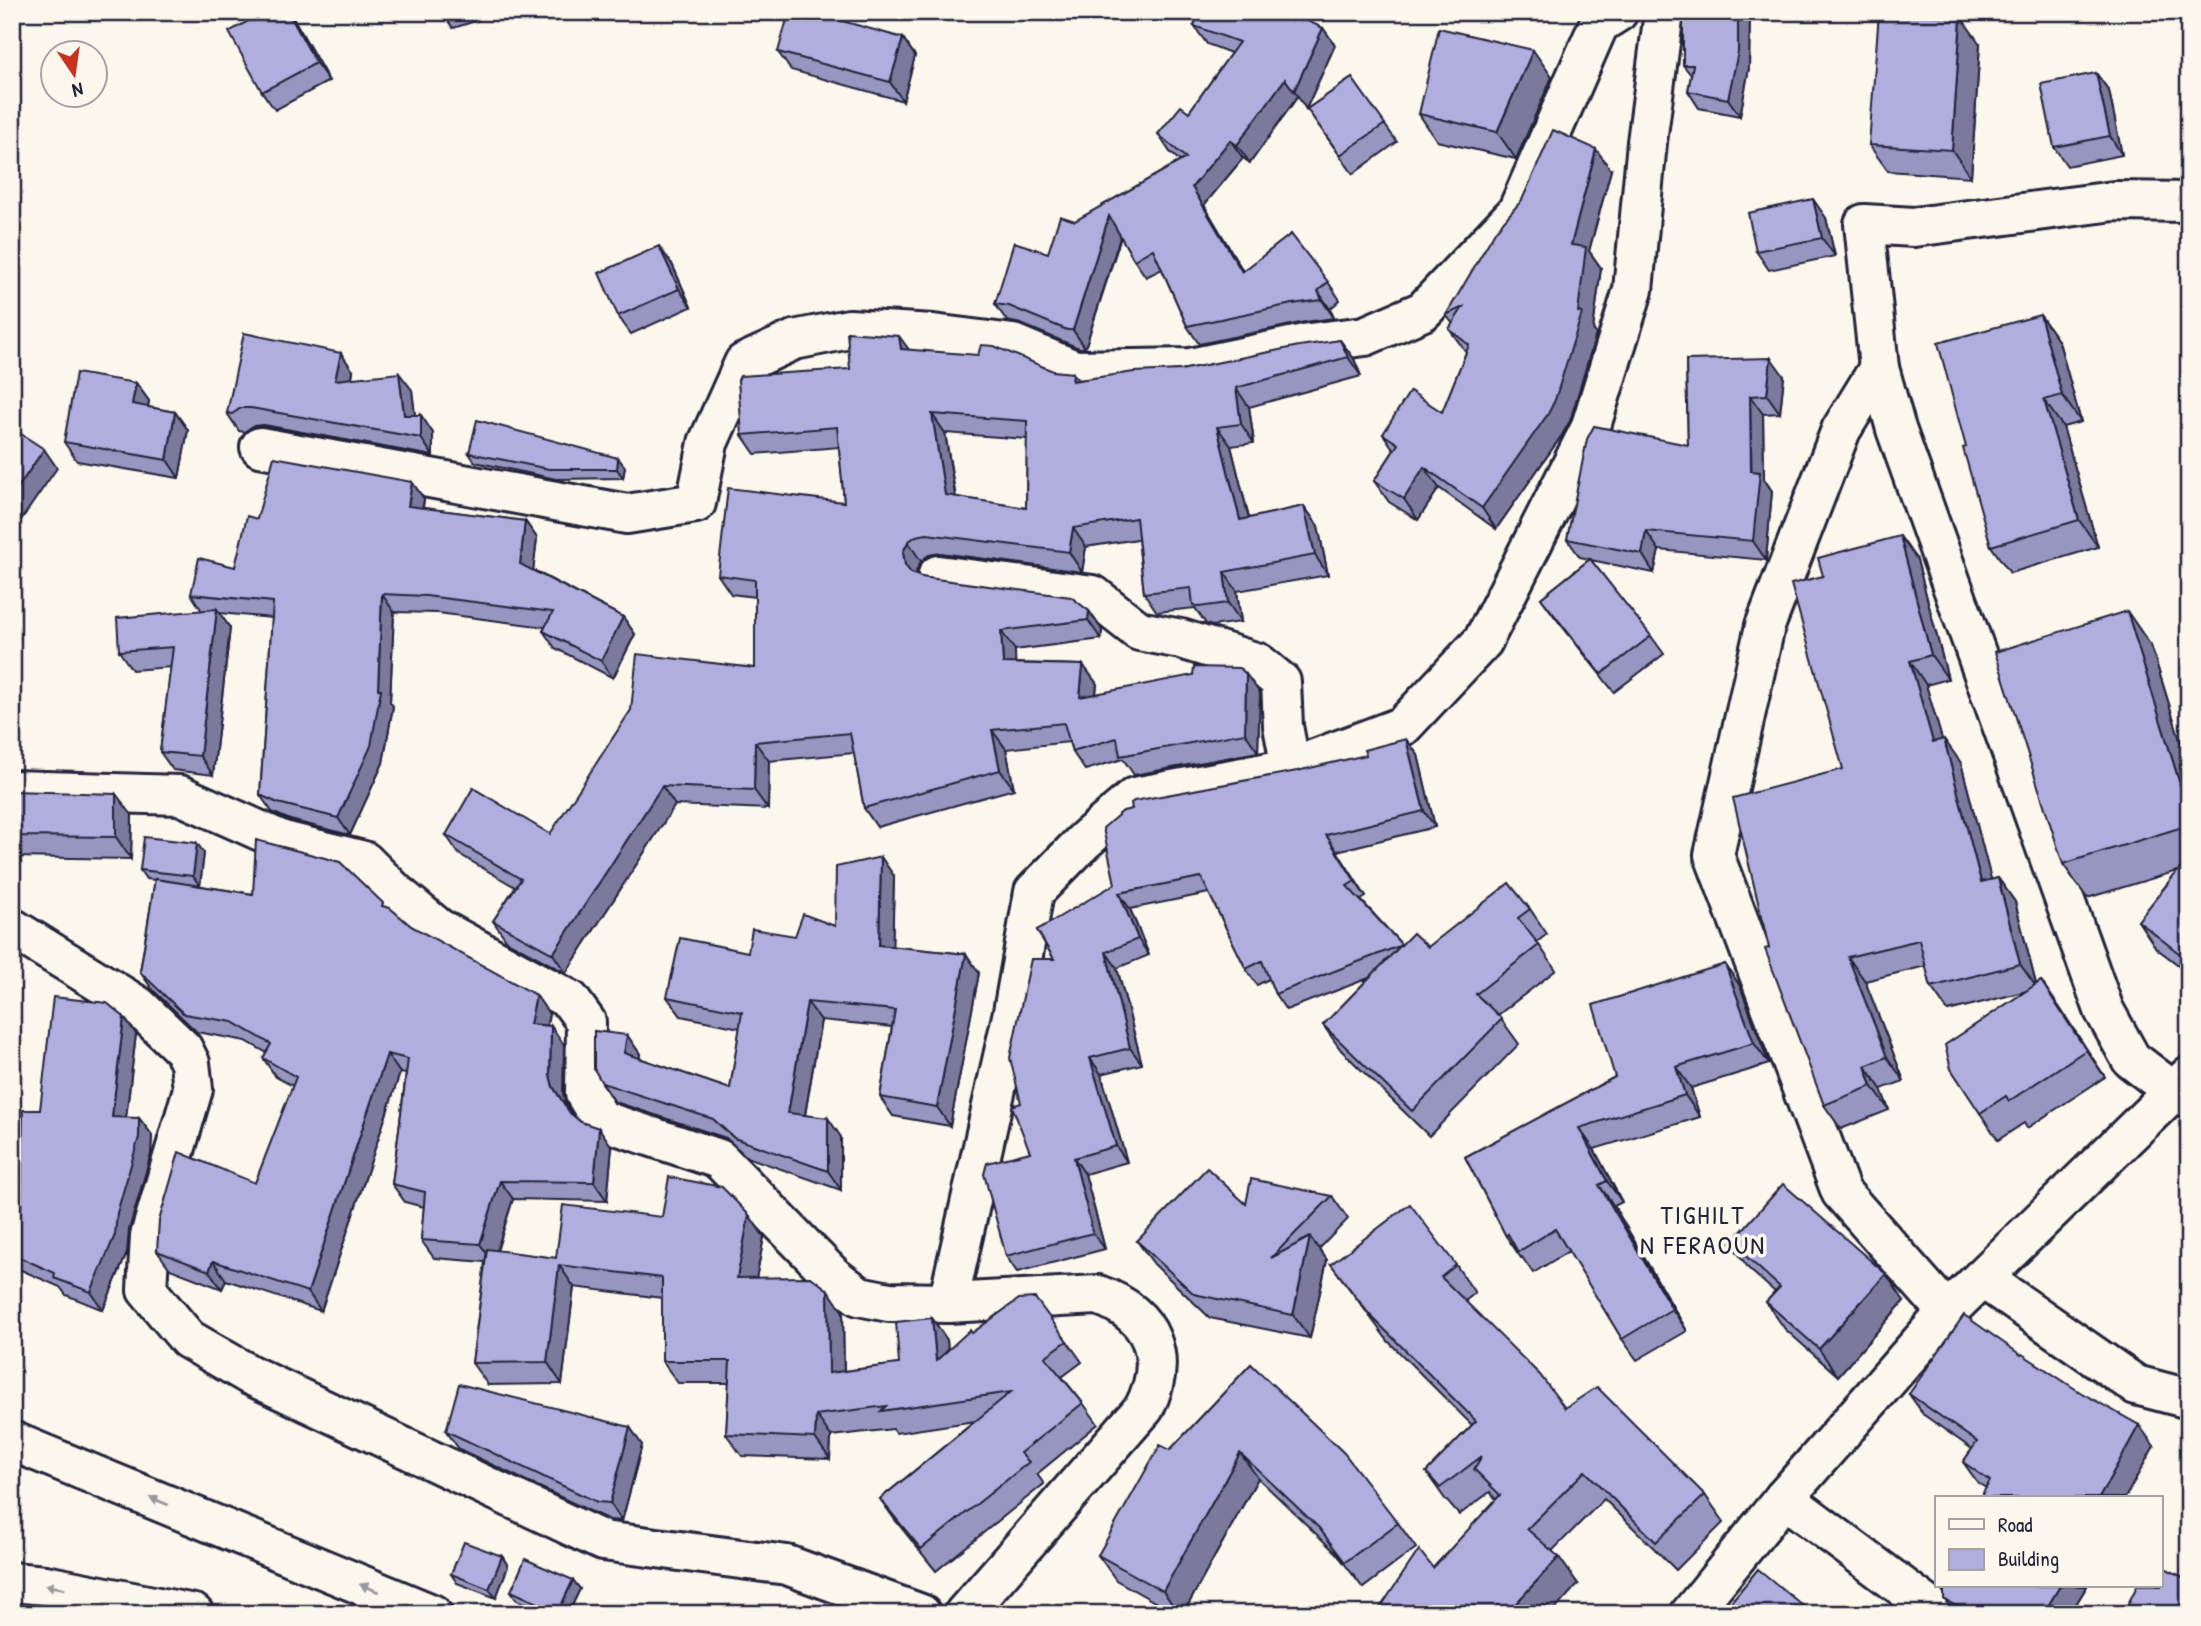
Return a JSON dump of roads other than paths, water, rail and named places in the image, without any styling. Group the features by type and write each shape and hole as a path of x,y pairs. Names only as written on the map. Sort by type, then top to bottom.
{"main road":[{"path":"260,447 626,514 696,503 708,443 744,363 794,340 849,330 933,334 1013,344 1075,370 1191,368 1309,343 1365,336 1423,311 1517,212 1599,24 1618,12"},
{"path":"948,1303 1013,1012 1034,892 1084,841 1135,797 1291,768 1403,726 1483,641 1590,429 1633,290 1647,142 1664,12"},
{"path":"1690,1614 1784,1498 1947,1312 2184,1089 2131,1059 2104,1010 1896,429 1879,368 1864,224 1914,226 2114,201 2189,202"},
{"path":"1879,368 1841,430 1765,626 1714,855 1841,1192 1947,1312"},
{"path":"938,575 1093,595 1139,631 1181,639 1258,663 1282,682 1283,726 1291,768"},
{"path":"12,790 180,795 283,841 364,861 397,894 438,928 570,1000 586,1022 584,1094 601,1120 719,1159 834,1277 859,1296 889,1302 948,1303 1098,1295 1117,1302 1134,1314 1147,1330 1155,1349 1157,1369 1153,1389 1144,1408 964,1614"},
{"path":"12,928 138,1006 183,1049 190,1063 193,1089 150,1236 146,1290 188,1339 250,1374 603,1541 787,1564 920,1614"},
{"path":"1982,1278 2136,1385 2189,1399"},
{"path":"12,1441 432,1614"},
{"path":"1784,1498 1939,1614"},
{"path":"12,1582 45,1585 194,1614"}],"district":[{"name":"TIGHILT N FERAOUN","path":"1703,1230"}]}
